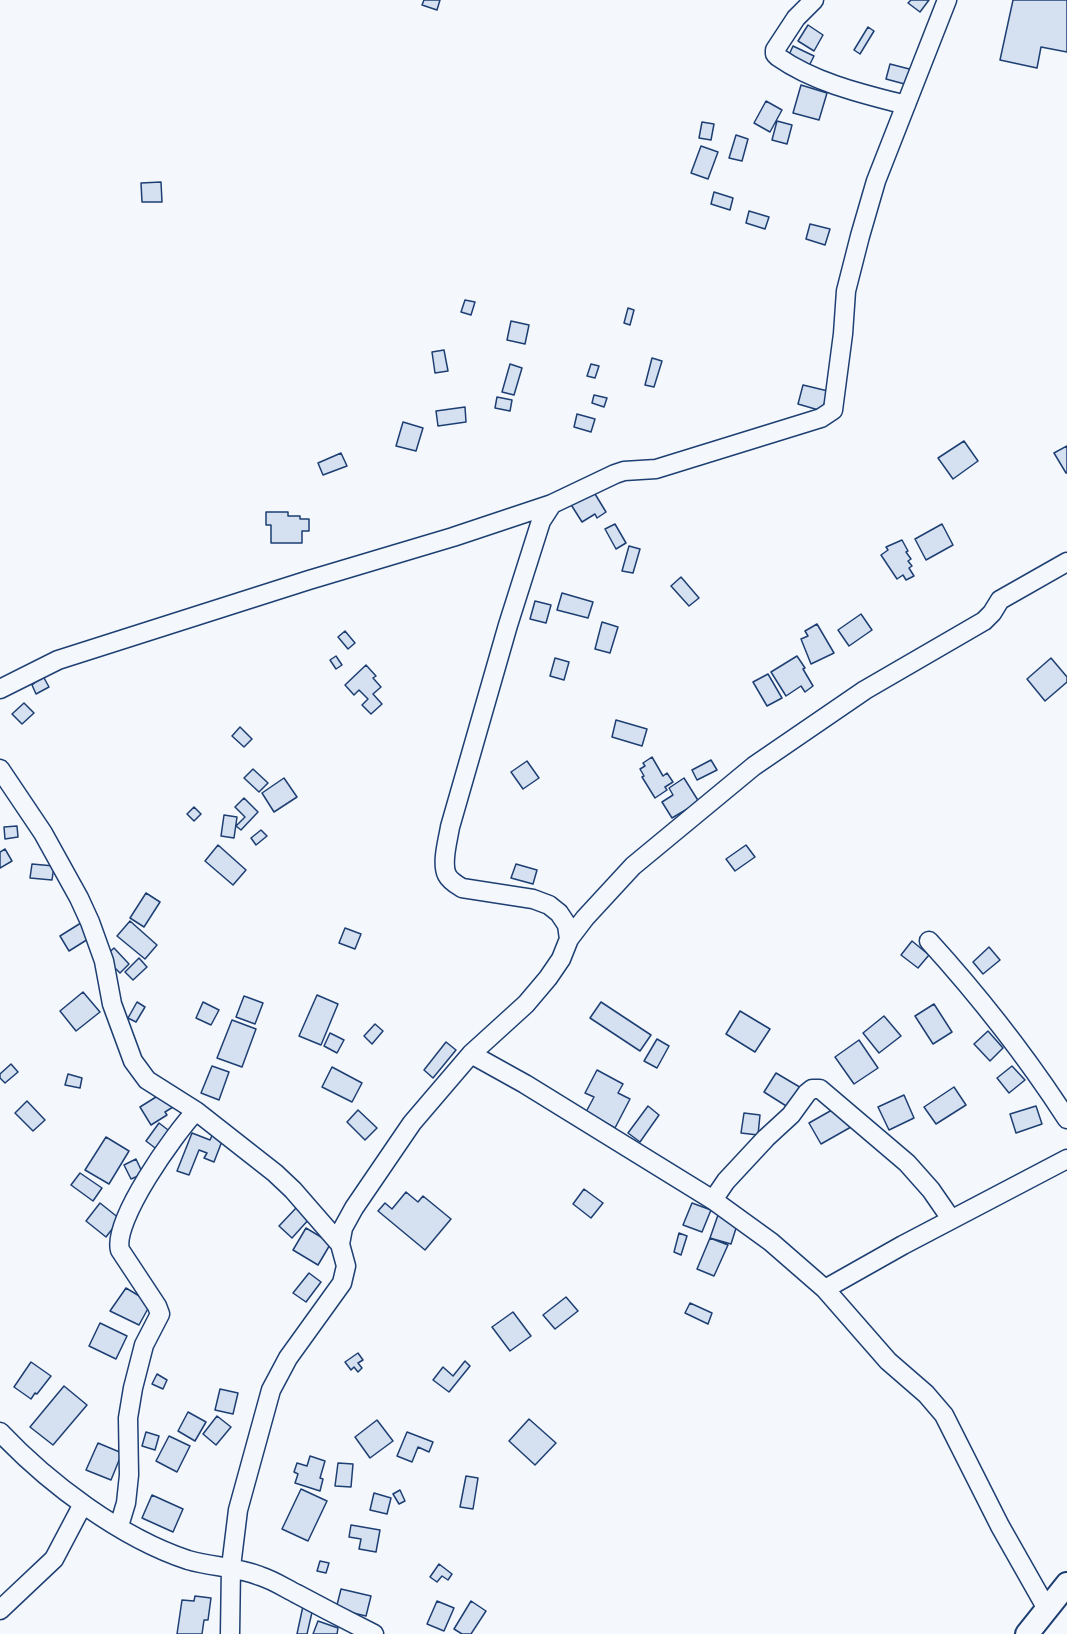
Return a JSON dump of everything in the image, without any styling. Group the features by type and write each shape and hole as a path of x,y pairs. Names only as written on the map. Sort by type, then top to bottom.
{"main road":[{"path":"1027,1634 1067,1584"}],"street":[{"path":"813,0 796,18 775,50 775,54 819,78 862,94 906,105"},
{"path":"0,689 58,660 552,504 615,474 656,470 757,436 821,418 833,410 846,291 876,181 947,0"},
{"path":"552,504 541,521 508,625 450,827 445,861 446,874 452,882 462,888 533,899 549,904 567,925 569,939"},
{"path":"340,1244 343,1228 354,1208 412,1123 471,1054 526,1004 561,959 569,939 585,918 633,866 754,766 865,690 984,621 993,613 1000,600 1067,562"},
{"path":"0,769 43,833 90,922 104,961 111,1004 133,1061 147,1080 196,1111 293,1190 340,1244 346,1266 342,1283 288,1358 271,1390 238,1510 231,1567 230,1634"},
{"path":"930,941 955,969 1037,1074 1067,1119"},
{"path":"471,1054 525,1084 713,1200 771,1242 825,1289 888,1361 926,1394 945,1415 1000,1526 1047,1608"},
{"path":"713,1200 726,1181 791,1115 807,1093 812,1089 820,1089 907,1163 931,1190 951,1219"},
{"path":"119,1526 126,1503 129,1475 128,1418 133,1388 144,1345 160,1314 126,1261 118,1243 119,1234 132,1202 196,1111"},
{"path":"825,1289 951,1219 1067,1159"},
{"path":"0,1432 50,1478 83,1504 165,1551 189,1560 231,1567 261,1576 375,1634"},
{"path":"0,1610 54,1559 83,1504"}],"building":[{"path":"424,0 440,0 437,10 422,5"},
{"path":"911,0 929,0 920,12 908,3"},
{"path":"1013,0 1067,0 1067,52 1041,47 1037,68 1000,60"},
{"path":"808,25 823,35 814,51 798,41"},
{"path":"868,27 874,31 860,54 854,50"},
{"path":"793,46 814,56 809,66 788,57"},
{"path":"890,64 917,71 912,86 886,79"},
{"path":"801,85 827,93 819,120 793,113"},
{"path":"766,101 782,110 770,132 754,123"},
{"path":"777,121 792,125 787,144 772,140"},
{"path":"702,122 714,124 711,140 699,138"},
{"path":"736,135 748,139 742,161 729,158"},
{"path":"701,146 718,152 708,179 691,173"},
{"path":"161,182 162,202 142,202 141,183"},
{"path":"714,192 733,198 730,210 711,204"},
{"path":"749,211 769,217 765,229 746,223"},
{"path":"810,224 830,229 825,245 806,239"},
{"path":"465,300 475,302 471,315 461,312"},
{"path":"628,308 634,310 630,325 624,323"},
{"path":"511,321 529,325 525,344 507,340"},
{"path":"444,350 448,371 435,373 432,352"},
{"path":"652,358 662,361 654,387 645,385"},
{"path":"510,364 522,368 514,395 502,392"},
{"path":"591,364 599,366 595,378 587,376"},
{"path":"803,385 828,391 822,411 798,404"},
{"path":"594,395 607,398 604,407 592,403"},
{"path":"497,397 512,400 510,411 495,408"},
{"path":"465,407 466,422 438,426 436,411"},
{"path":"577,414 595,419 591,432 574,427"},
{"path":"403,422 423,428 416,451 396,446"},
{"path":"964,441 978,461 953,479 938,458"},
{"path":"1067,446 1067,473 1066,473 1054,453"},
{"path":"341,453 347,466 323,475 318,463"},
{"path":"592,489 606,512 597,518 595,514 582,522 570,503"},
{"path":"266,512 288,512 288,516 309,519 309,531 302,531 302,543 271,543 271,525 266,525"},
{"path":"615,524 626,543 616,549 605,529"},
{"path":"942,524 953,545 926,560 915,539"},
{"path":"902,540 911,559 908,561 912,566 909,568 914,576 906,580 903,575 897,579 881,555 888,550 886,547"},
{"path":"629,546 640,549 633,573 622,571"},
{"path":"681,577 699,598 689,606 671,586"},
{"path":"562,593 593,602 588,618 557,610"},
{"path":"535,601 551,605 546,623 530,619"},
{"path":"861,614 872,630 849,646 838,630"},
{"path":"602,622 618,627 610,653 595,649"},
{"path":"817,624 834,653 811,664 801,639 808,636 805,631"},
{"path":"345,631 355,643 348,649 338,637"},
{"path":"336,656 342,665 336,669 330,660"},
{"path":"797,656 813,686 805,692 801,686 786,696 771,672"},
{"path":"555,658 569,662 564,680 550,676"},
{"path":"1051,658 1067,677 1067,682 1045,701 1027,679"},
{"path":"366,665 376,676 373,678 381,687 373,694 382,704 371,714 362,705 368,699 359,690 354,695 345,685"},
{"path":"768,674 782,698 767,706 753,682"},
{"path":"43,676 49,687 36,694 32,685"},
{"path":"24,703 34,713 22,724 12,714"},
{"path":"616,720 647,729 642,746 612,737"},
{"path":"240,727 252,739 244,747 232,736"},
{"path":"652,757 663,776 667,773 673,782 665,787 667,790 655,798 642,777 644,776 640,769 645,766 643,763"},
{"path":"711,760 717,770 697,780 692,770"},
{"path":"527,761 539,778 523,789 511,772"},
{"path":"253,769 268,783 259,792 244,778"},
{"path":"284,778 297,797 274,812 262,793"},
{"path":"684,778 699,802 672,818 662,802 673,795 669,788"},
{"path":"244,798 258,812 241,830 236,826 245,817 235,807"},
{"path":"194,807 201,814 194,821 187,814"},
{"path":"224,815 237,817 234,838 221,836"},
{"path":"17,826 18,837 5,839 4,827"},
{"path":"261,830 267,836 256,845 251,838"},
{"path":"218,845 246,870 233,885 205,861"},
{"path":"746,845 755,857 735,871 726,859"},
{"path":"5,849 12,861 0,868 0,852"},
{"path":"32,864 54,866 52,880 30,878"},
{"path":"516,864 537,870 533,884 511,878"},
{"path":"146,893 160,902 144,927 130,918"},
{"path":"84,921 93,936 69,951 60,936"},
{"path":"130,921 157,945 145,959 117,936"},
{"path":"345,928 361,934 355,949 339,943"},
{"path":"912,941 929,955 918,968 901,955"},
{"path":"989,947 1000,960 983,974 973,962"},
{"path":"114,948 129,964 120,973 104,957"},
{"path":"139,958 147,967 133,980 125,972"},
{"path":"83,992 100,1012 76,1031 60,1011"},
{"path":"317,995 338,1004 321,1045 299,1036"},
{"path":"244,996 263,1003 255,1024 236,1017"},
{"path":"137,1002 145,1007 136,1022 128,1018"},
{"path":"203,1002 219,1010 211,1025 196,1018"},
{"path":"601,1002 651,1035 640,1051 590,1018"},
{"path":"934,1004 952,1032 933,1044 915,1016"},
{"path":"740,1011 770,1029 755,1052 726,1034"},
{"path":"884,1016 901,1036 879,1053 863,1033"},
{"path":"232,1020 256,1029 242,1067 217,1058"},
{"path":"375,1024 383,1031 372,1044 364,1036"},
{"path":"988,1031 1003,1048 990,1061 974,1044"},
{"path":"330,1033 344,1040 337,1053 324,1046"},
{"path":"657,1039 669,1046 657,1068 644,1061"},
{"path":"859,1040 878,1068 854,1084 835,1057"},
{"path":"446,1042 456,1050 433,1078 424,1070"},
{"path":"11,1064 18,1072 5,1083 0,1078 0,1074"},
{"path":"212,1066 229,1072 219,1100 201,1093"},
{"path":"1012,1066 1025,1080 1009,1093 997,1078"},
{"path":"332,1067 362,1083 352,1102 322,1087"},
{"path":"597,1070 623,1084 618,1093 630,1099 615,1128 586,1112 594,1097 585,1093"},
{"path":"776,1073 803,1089 791,1109 764,1092"},
{"path":"68,1074 82,1078 80,1088 65,1085"},
{"path":"954,1087 966,1105 936,1124 924,1107"},
{"path":"164,1092 173,1107 165,1112 167,1115 151,1125 140,1107"},
{"path":"904,1095 914,1118 889,1130 878,1107"},
{"path":"27,1101 45,1120 33,1131 15,1113"},
{"path":"648,1106 659,1115 640,1142 628,1133"},
{"path":"839,1106 851,1127 821,1144 809,1123"},
{"path":"1036,1106 1042,1124 1016,1133 1010,1114"},
{"path":"358,1110 377,1128 365,1140 347,1122"},
{"path":"744,1113 760,1115 758,1135 741,1133"},
{"path":"159,1123 172,1133 159,1151 146,1141"},
{"path":"214,1131 224,1136 214,1162 204,1158 207,1153 199,1150 189,1175 177,1171 192,1133 210,1140"},
{"path":"106,1137 129,1151 109,1184 85,1170"},
{"path":"136,1159 143,1174 131,1179 124,1165"},
{"path":"80,1173 102,1188 93,1201 71,1185"},
{"path":"584,1189 603,1203 591,1218 573,1204"},
{"path":"406,1192 418,1202 423,1196 451,1219 425,1250 378,1211 385,1203 392,1209"},
{"path":"100,1203 120,1219 106,1237 86,1221"},
{"path":"692,1203 711,1210 702,1232 683,1225"},
{"path":"297,1207 310,1218 292,1238 279,1226"},
{"path":"718,1215 738,1222 731,1244 710,1238"},
{"path":"306,1228 331,1243 318,1265 293,1250"},
{"path":"679,1233 687,1236 681,1255 674,1252"},
{"path":"710,1238 728,1245 714,1276 697,1269"},
{"path":"309,1273 321,1282 306,1302 293,1293"},
{"path":"126,1288 151,1303 139,1325 110,1311"},
{"path":"566,1297 578,1311 555,1329 543,1315"},
{"path":"690,1303 712,1313 708,1324 685,1313"},
{"path":"513,1312 531,1336 510,1351 492,1327"},
{"path":"100,1323 127,1336 116,1359 89,1346"},
{"path":"358,1353 363,1360 358,1363 362,1368 358,1372 354,1367 351,1370 345,1362"},
{"path":"465,1361 470,1366 449,1392 433,1380 443,1367 453,1376"},
{"path":"31,1362 51,1376 31,1399 14,1387"},
{"path":"157,1374 167,1380 163,1389 152,1384"},
{"path":"64,1386 87,1405 53,1445 30,1427"},
{"path":"220,1389 238,1393 233,1414 215,1410"},
{"path":"188,1412 206,1422 195,1441 178,1431"},
{"path":"217,1416 231,1427 216,1445 203,1434"},
{"path":"529,1419 556,1443 535,1465 509,1441"},
{"path":"377,1420 393,1441 370,1458 355,1437"},
{"path":"146,1432 159,1436 155,1450 142,1446"},
{"path":"407,1432 433,1442 429,1452 418,1447 412,1462 397,1456"},
{"path":"169,1436 190,1446 177,1472 156,1461"},
{"path":"98,1443 122,1453 111,1480 86,1470"},
{"path":"310,1456 325,1461 320,1478 323,1479 320,1491 295,1483 298,1474 294,1472 297,1463 307,1466"},
{"path":"338,1463 353,1464 351,1487 335,1486"},
{"path":"466,1476 478,1478 473,1509 460,1507"},
{"path":"301,1489 327,1501 308,1541 282,1529"},
{"path":"400,1490 405,1501 399,1504 393,1494"},
{"path":"374,1493 391,1498 387,1514 370,1510"},
{"path":"152,1495 183,1509 173,1532 142,1518"},
{"path":"351,1525 380,1530 376,1552 359,1549 361,1539 349,1537"},
{"path":"320,1561 329,1563 326,1573 317,1571"},
{"path":"439,1564 452,1574 448,1580 442,1576 437,1582 430,1577"},
{"path":"341,1589 371,1596 366,1616 336,1609"},
{"path":"195,1596 211,1598 208,1620 204,1620 202,1634 177,1634 182,1600 194,1601"},
{"path":"437,1601 454,1608 444,1631 427,1624"},
{"path":"471,1601 486,1611 471,1634 462,1634 454,1629"},
{"path":"303,1606 313,1608 307,1634 297,1634"},
{"path":"318,1621 338,1628 337,1634 313,1634"}]}
